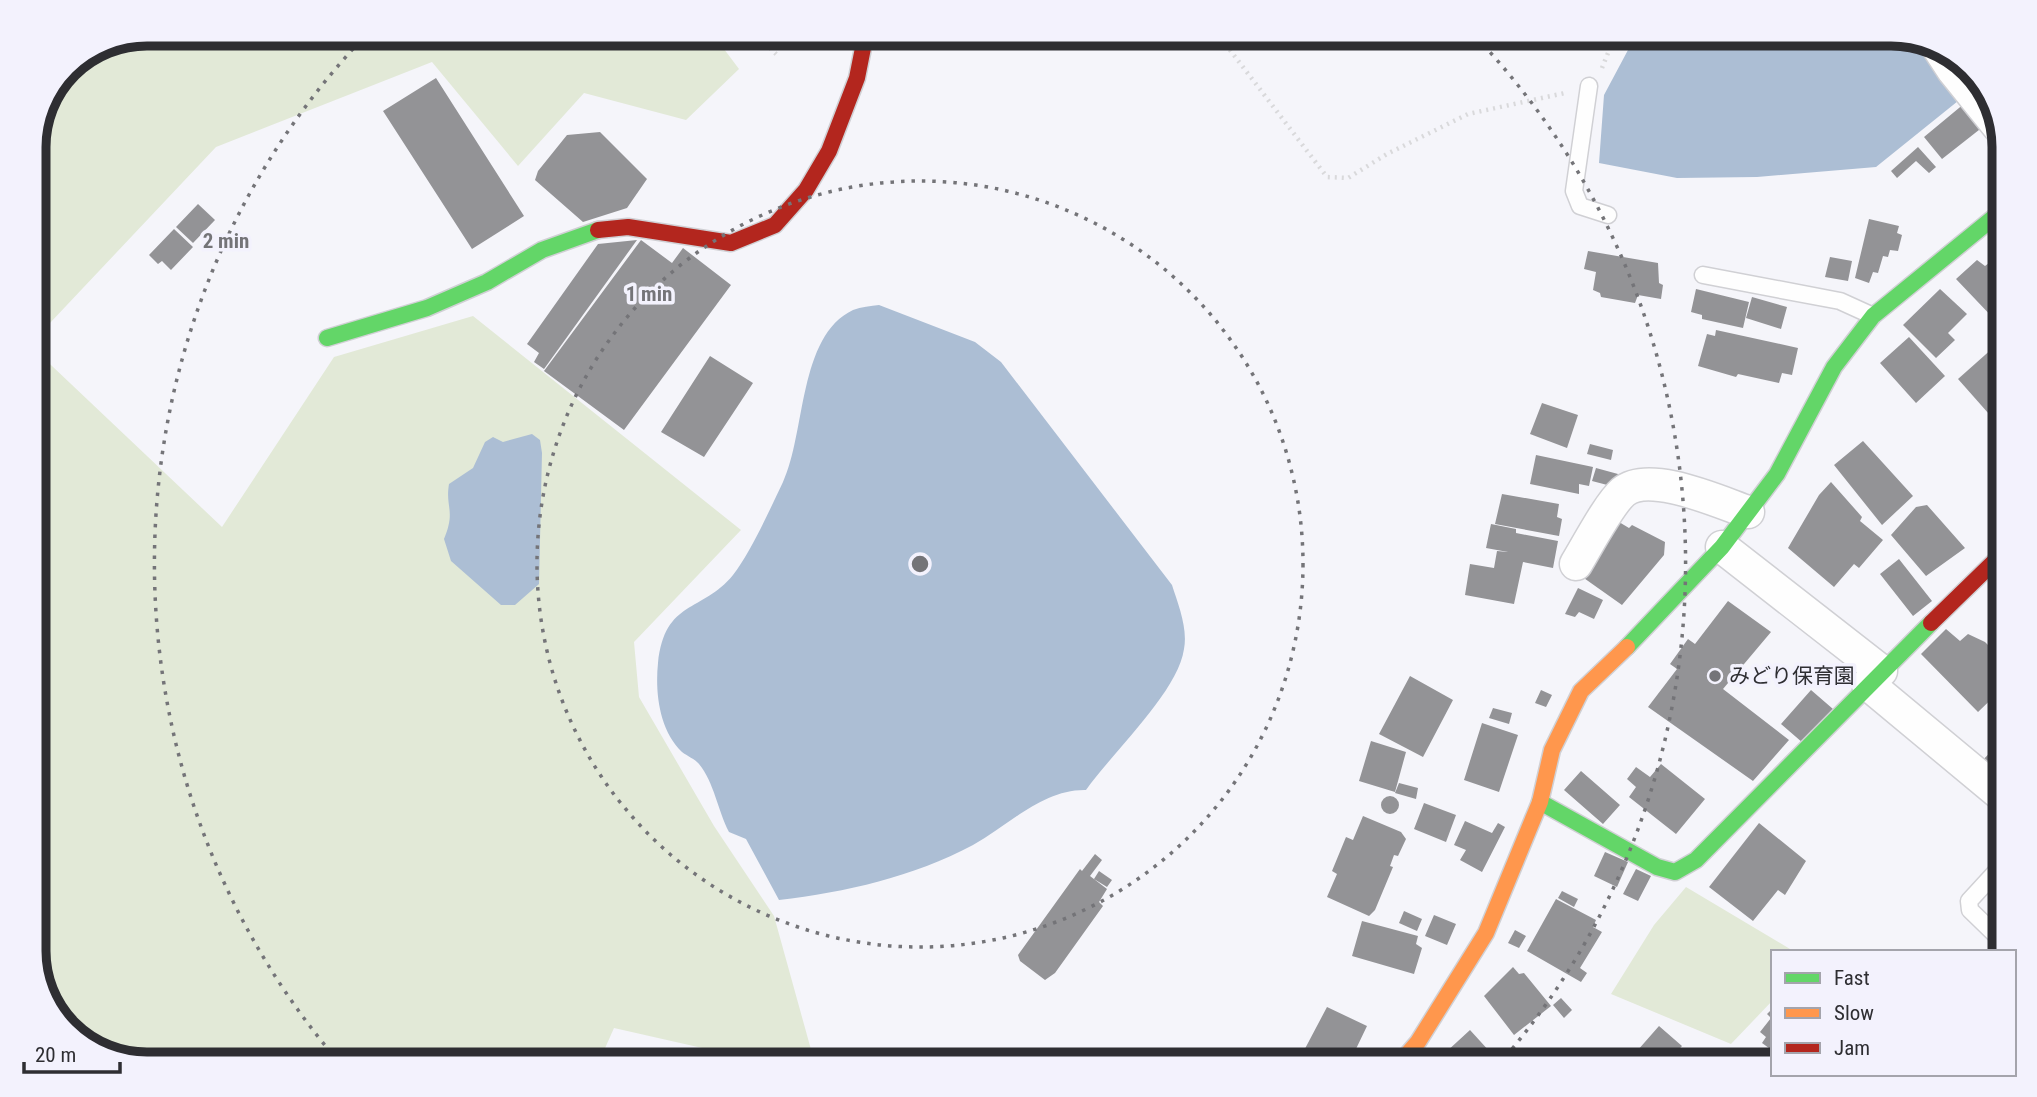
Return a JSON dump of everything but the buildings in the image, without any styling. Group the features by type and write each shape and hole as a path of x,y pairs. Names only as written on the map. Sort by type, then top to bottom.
{"street":[{"path":"327,338 428,309 487,282 542,250 601,229 628,228 731,243 775,225 806,190 829,151 857,78 863,46"},
{"path":"1949,63 1983,108"},
{"path":"1409,1052 1486,933 1540,802 1552,750 1581,691 1659,615 1722,547 1777,474 1833,367 1873,316 1991,220"},
{"path":"1576,564 1622,492 1637,484 1677,488 1748,512"},
{"path":"1722,547 1875,678 1992,786"},
{"path":"1540,802 1657,867 1675,872 1696,860 1992,564"}],"lane":[{"path":"1589,86 1574,191 1580,206 1608,215"},
{"path":"1703,275 1840,301 1873,316"},
{"path":"1992,876 1969,901 1970,910 1992,931"}],"path":[{"path":"768,46 778,56"},
{"path":"1227,46 1327,177 1348,178 1387,154 1468,114 1589,86 1600,74 1611,46"}],"green space":[{"path":"146,46 722,46 739,69 686,120 584,93 518,166 432,62 216,147 46,327 47,126 62,90 90,62 108,53 126,47"},
{"path":"473,316 741,530 634,642 639,697 714,826 774,916 812,1052 720,1052 614,1028 603,1052 146,1052 120,1048 90,1035 62,1007 47,971 46,957 46,360 222,527 334,357"},
{"path":"1686,887 1792,950 1771,950 1771,1002 1731,1044 1611,994 1654,925"}],"water":[{"path":"1630,46 1904,46 1930,54 1958,101 1876,167 1757,177 1677,178 1599,163 1604,95"},
{"path":"879,305 975,342 1001,362 1172,585 1184,625 1184,649 1170,684 1157,703 1086,790 1055,795 973,845 927,866 854,888 779,900 746,839 729,832 704,771 697,762 682,752 668,733 658,698 658,663 668,628 686,609 709,596 733,575 760,530 790,462 806,387 822,341 835,323 853,310"},
{"path":"532,434 540,440 542,453 539,584 515,605 501,605 451,561 444,539 450,515 449,484 473,468 485,442 493,437 503,442"}],"traffic: fast":[{"path":"1627,647 1722,547 1777,474 1834,367 1873,316 1991,220"},
{"path":"327,338 427,308 487,282 542,250 598,230"},
{"path":"1540,802 1657,867 1675,872 1696,860 1931,623"}],"traffic: slow":[{"path":"1409,1052 1486,933 1540,802 1552,750 1581,691 1627,647"}],"traffic: jam":[{"path":"598,230 628,227 731,243 775,225 806,190 829,151 857,78 863,46"},
{"path":"1931,623 1992,564"}],"place":[{"name":"みどり保育園","path":"1715,676"}]}
